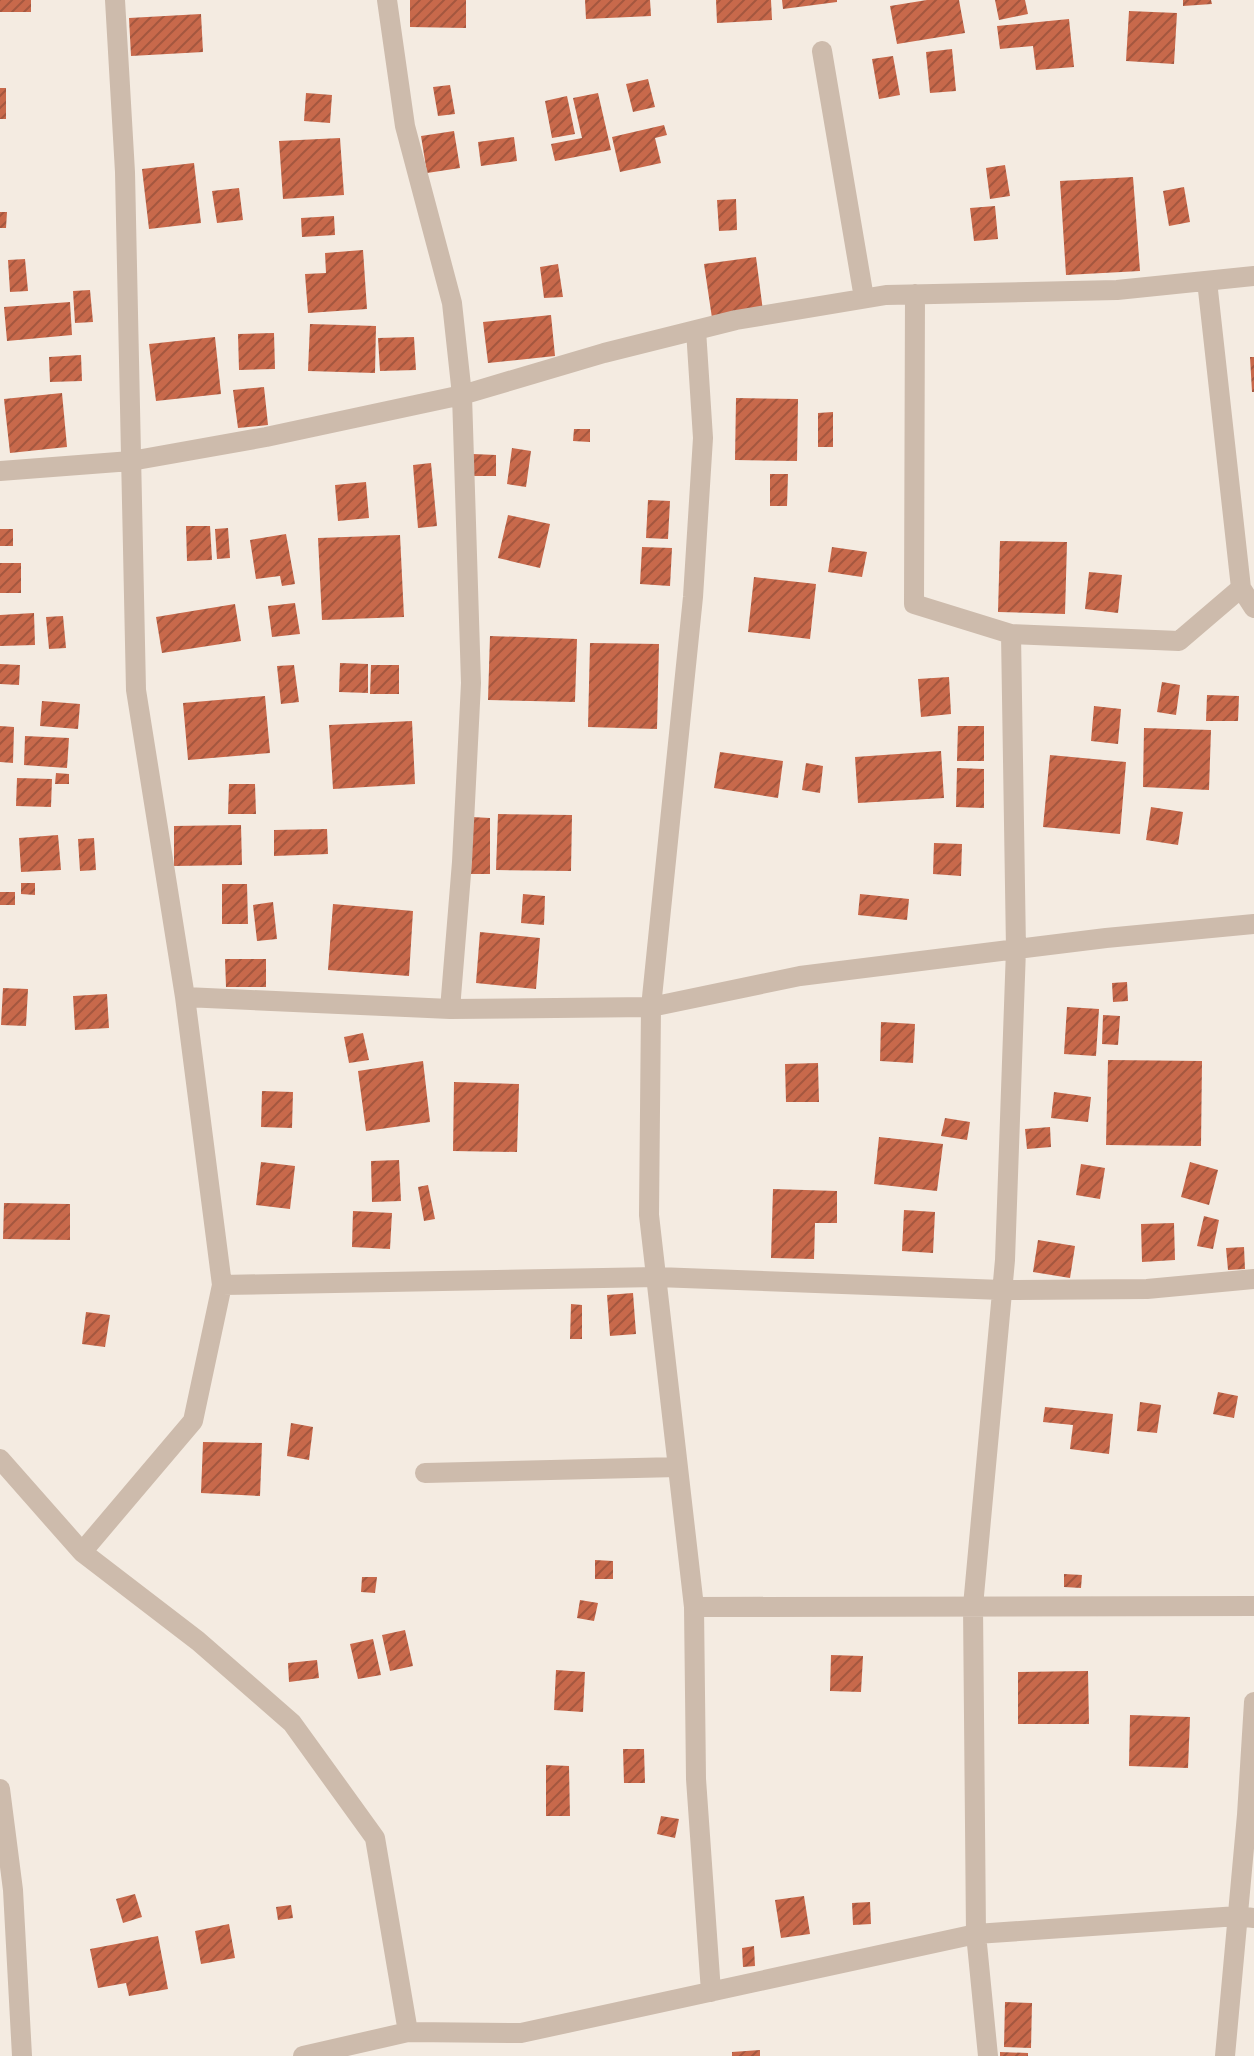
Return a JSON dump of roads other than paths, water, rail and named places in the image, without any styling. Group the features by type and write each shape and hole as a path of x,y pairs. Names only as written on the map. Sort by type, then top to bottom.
{"street":[{"path":"82,1552 193,1421 222,1285 185,997 136,690 125,172 115,0"},
{"path":"387,0 405,126 452,303 462,395 471,683 462,862 450,1009"},
{"path":"822,51 864,298"},
{"path":"0,471 131,461 266,437 462,395 604,353 736,320 864,298 1117,290 1254,276"},
{"path":"1207,281 1241,588 1254,608"},
{"path":"915,294 914,604 1011,634 1179,641 1241,588"},
{"path":"696,330 703,438 693,597 651,1007 649,1215 694,1607 696,1779 711,1992"},
{"path":"988,2056 976,1934 973,1606 1002,1290 1016,949 1011,634"},
{"path":"185,997 450,1009 651,1007 800,976 1106,938 1254,924"},
{"path":"222,1285 657,1277 1002,1290 1147,1289 1254,1279"},
{"path":"0,1459 82,1552 198,1641 292,1723 375,1838 408,2032"},
{"path":"425,1473 678,1467"},
{"path":"694,1607 1254,1606"},
{"path":"1225,2056 1246,1917 1254,1702"},
{"path":"0,1789 13,1890 22,2056"},
{"path":"303,2056 408,2032 521,2033 976,1934 1246,1917"}]}
